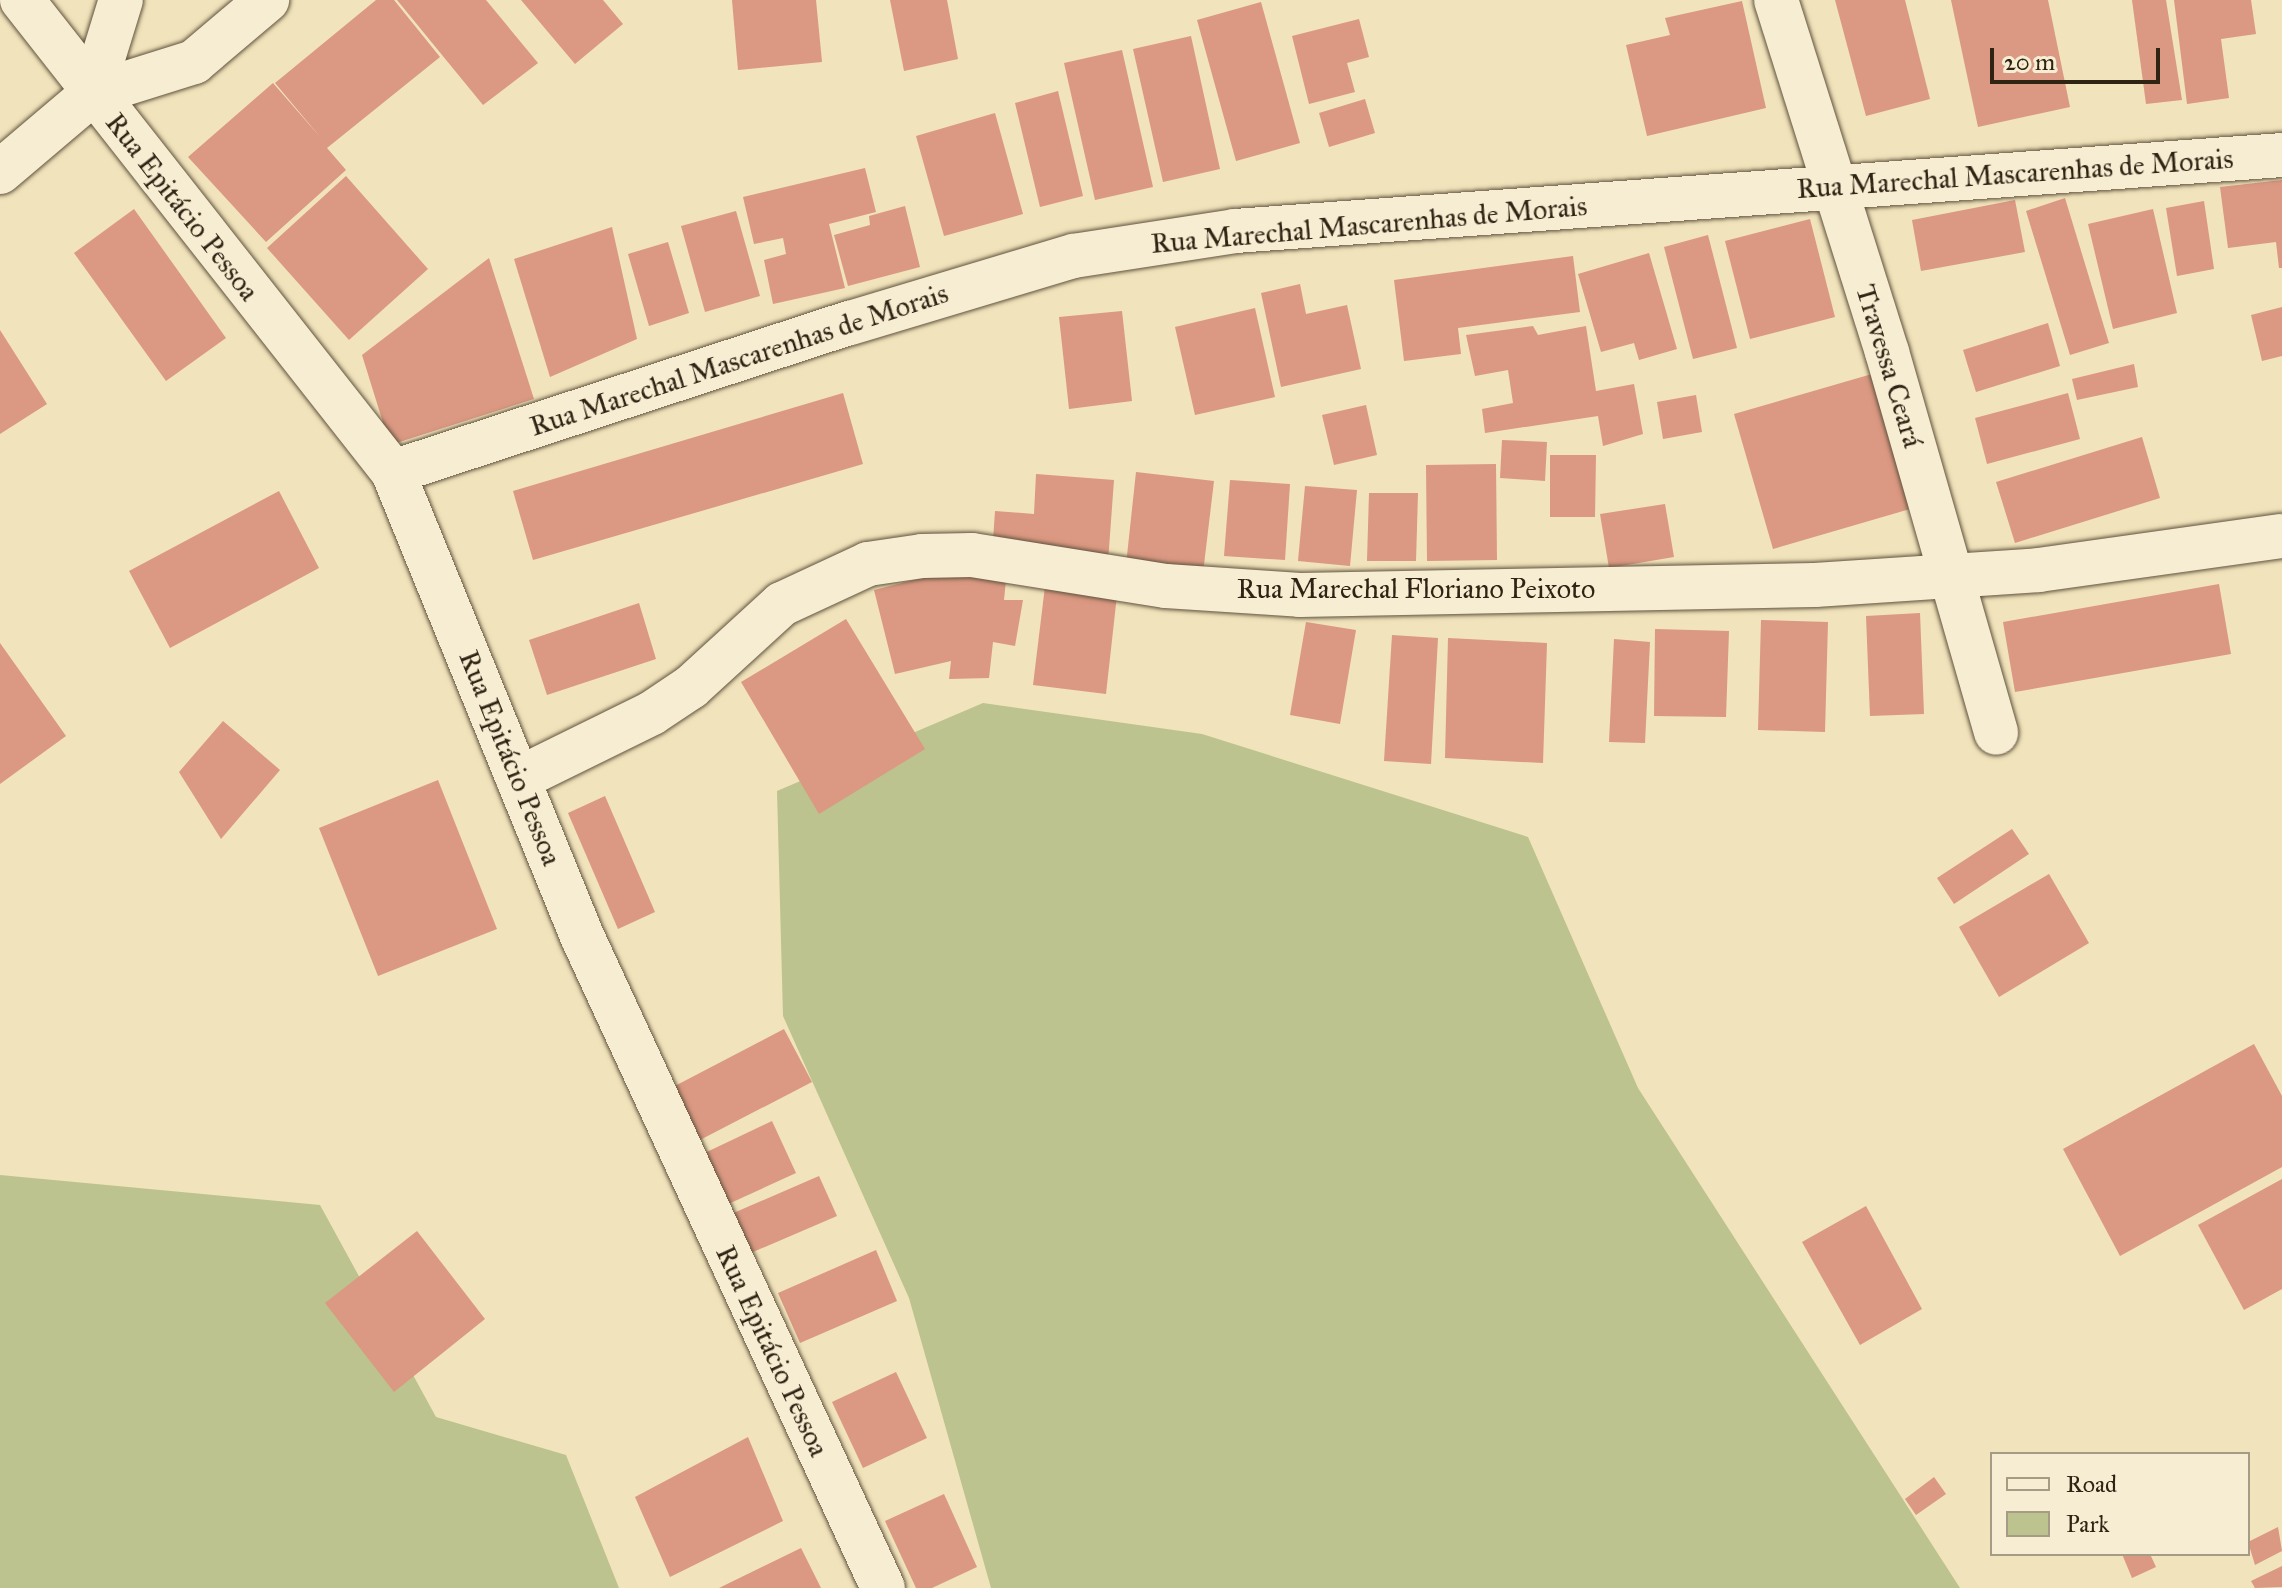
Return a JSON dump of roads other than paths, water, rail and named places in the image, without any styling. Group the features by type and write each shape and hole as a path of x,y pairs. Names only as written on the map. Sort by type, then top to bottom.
{"street":[{"name":"Rua Epitácio Pessoa","path":"22,0 92,94 393,472 582,936 883,1588"},
{"path":"92,94 121,0"},
{"path":"0,172 92,94 194,62 267,0"},
{"name":"Travessa Ceará","path":"1776,0 1887,352 1996,733"},
{"name":"Rua Marechal Mascarenhas de Morais","path":"393,472 850,323 1074,256 1235,231 2282,155"},
{"name":"Rua Marechal Floriano Peixoto","path":"518,779 652,713 678,696 782,604 868,564 922,556 972,555 1166,586 1300,595 1815,585 2039,570 2143,552 2282,536"}]}
